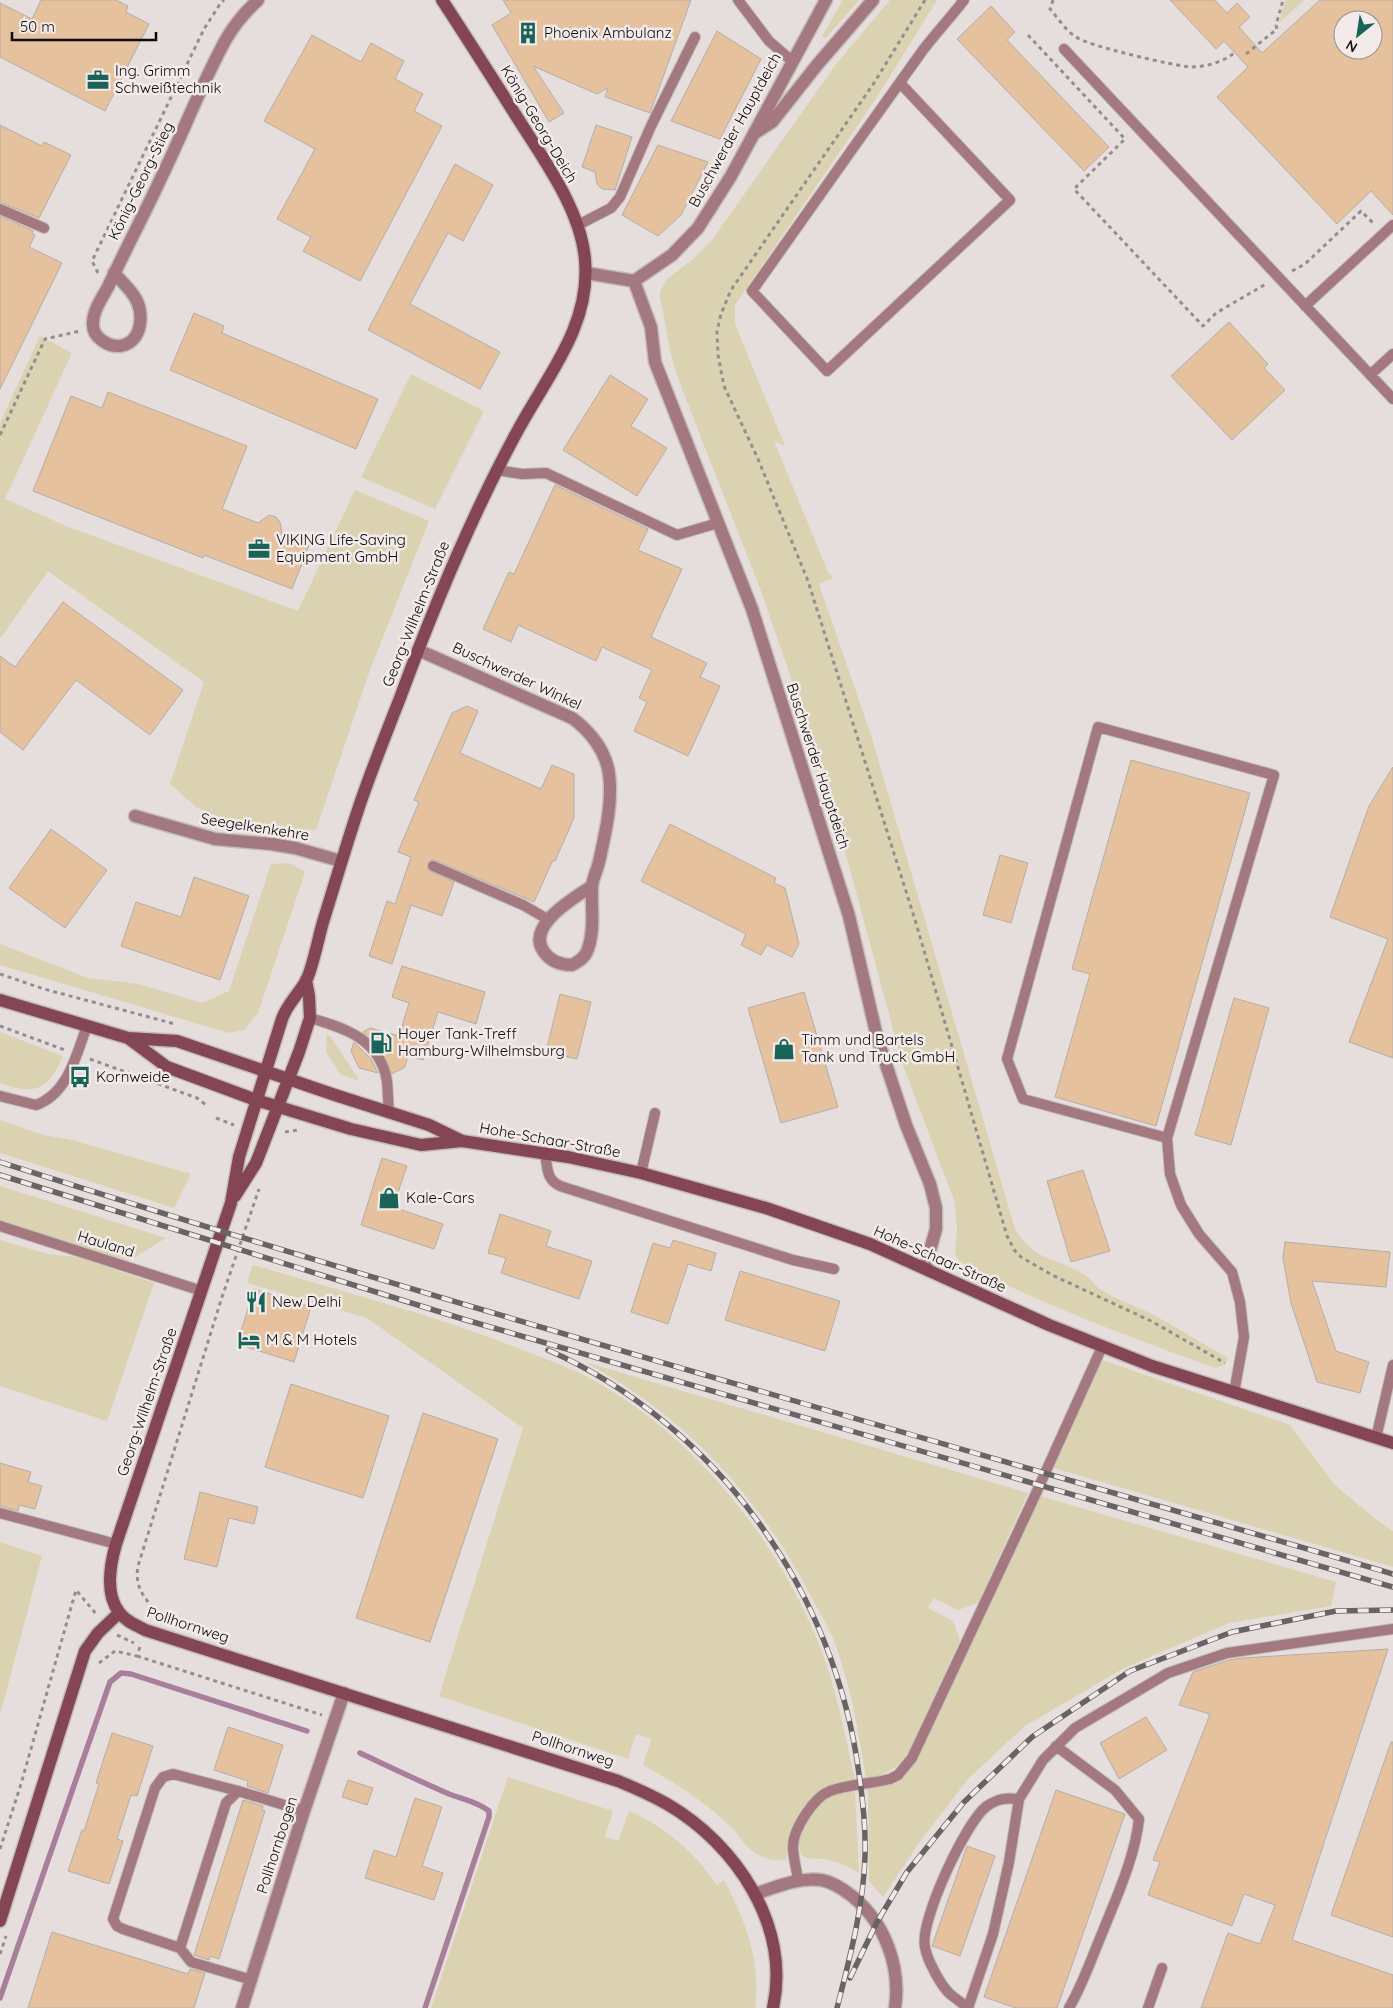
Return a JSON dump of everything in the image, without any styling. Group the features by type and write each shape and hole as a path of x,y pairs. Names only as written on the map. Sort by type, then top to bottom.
{"main road":[{"name":"König-Georg-Deich","path":"442,0 540,154 569,206 578,225 584,247 586,274"},
{"name":"Georg-Wilhelm-Straße","path":"124,1617 112,1594 110,1573 116,1544 230,1202 238,1157 286,1007 306,980 341,861 363,795 451,568 496,470 526,415 562,357 572,336 584,295 586,274"},
{"name":"Georg-Wilhelm-Straße","path":"230,1202 256,1163 290,1079 310,1018 306,980"},
{"path":"0,1000 128,1038 177,1041 290,1079"},
{"path":"128,1038 167,1067 279,1107"},
{"name":"Hohe-Schaar-Straße","path":"290,1079 429,1125 462,1141"},
{"name":"Hohe-Schaar-Straße","path":"279,1107 351,1129 421,1144 462,1141 546,1154 641,1173 715,1193 805,1221 870,1244 999,1303 1152,1366 1393,1443"},
{"path":"0,1921 86,1651 98,1633 124,1617"},
{"name":"Pollhornweg","path":"124,1617 145,1630 600,1775 640,1790 668,1804 704,1831 725,1854 755,1894 767,1919 775,1950 776,1983 773,2008"}],"street":[{"name":"König-Georg-Stieg","path":"93,328 94,316 161,180 225,40 241,17 258,0"},
{"name":"Buschwerder Hauptdeich","path":"826,0 717,200 698,228 672,255 634,281 651,327 655,362 752,609 849,916 877,1037 906,1125 930,1184 936,1208 936,1229 925,1268"},
{"path":"755,132 772,122 817,65 873,0"},
{"path":"93,328 99,338 106,343 118,346 130,343 138,332 140,317 135,297 114,273"},
{"path":"586,274 634,281"},
{"name":"Buschwerder Winkel","path":"418,650 572,718 597,743 609,774 609,803 602,847 592,886 593,915 588,948 580,960 572,964 564,965 556,962 545,954 540,939 542,930 562,906 592,886"},
{"name":"Seegelkenkehre","path":"135,816 214,840 271,844 295,848 341,861"},
{"name":"Pollhornbogen","path":"242,2008 304,1811 344,1694"},
{"path":"755,1894 798,1881 821,1880 840,1887 862,1904 877,1922 889,1948 896,1981 895,2008"}],"lane":[{"path":"738,0 769,42 792,61"},
{"path":"900,83 1010,200 827,371 752,292 900,83 964,0"},
{"path":"578,225 611,208 620,197 651,126 695,37"},
{"path":"1064,49 1393,399"},
{"path":"0,209 44,228"},
{"path":"1305,306 1393,225"},
{"path":"1370,375 1393,354"},
{"path":"496,470 522,474 546,473 677,535 718,523"},
{"path":"1167,1138 1023,1099 1007,1059 1098,727 1274,775 1167,1138 1170,1174 1181,1205 1199,1234 1232,1272 1240,1302 1244,1337 1234,1393"},
{"path":"433,866 523,905 549,920"},
{"path":"310,1018 355,1034 367,1041 381,1063 387,1080 389,1112"},
{"path":"0,1096 28,1105 36,1105 43,1103 54,1095 60,1088 87,1026"},
{"path":"641,1173 655,1112"},
{"path":"546,1154 549,1175 553,1182 560,1186 793,1260 834,1269"},
{"name":"Hauland","path":"0,1226 202,1290"},
{"path":"798,1881 793,1847 794,1838 815,1803 831,1791 890,1779 898,1775 912,1758 1028,1511 1102,1347"},
{"path":"1376,1438 1392,1378 1393,1365"},
{"path":"0,1513 116,1544"},
{"path":"1019,1799 1002,1798 985,1807 965,1834 938,1890 927,1928 924,1946 936,1973 948,1993 968,2008 993,1934 1009,1862 1019,1799 1043,1760 1075,1728 1168,1673 1227,1653 1393,1629"},
{"path":"1056,1746 1115,1790 1139,1819 1137,1838 1115,1902 1078,1991 1068,2008"},
{"path":"252,1980 191,1962 180,1948 116,1926 113,1919 155,1788 163,1778 173,1774 304,1811"},
{"path":"180,1948 226,1803 238,1791"},
{"path":"1148,2008 1162,1968"}],"path":[{"path":"107,288 92,261 204,29 224,0"},
{"path":"1054,0 1050,9 1076,38 1104,48 1192,67 1220,62 1234,53"},
{"path":"1246,54 1277,29 1276,25 1282,0"},
{"path":"1028,35 1125,139 1074,189 1203,326 1216,313 1305,264 1361,211 1383,234"},
{"path":"0,435 45,339 93,328"},
{"path":"758,459 808,581 916,923 1005,1227 1015,1251 1052,1275 1151,1321 1238,1371"},
{"path":"0,974 44,989 176,1024"},
{"path":"0,1026 197,1098 206,1106"},
{"path":"137,1656 153,1608 138,1586 136,1580 138,1566 222,1297 261,1185"},
{"path":"0,1849 21,1784 76,1590"},
{"path":"96,1668 100,1660 115,1652 137,1656 336,1719"}],"shaded area":[{"path":"843,0 859,0 826,38 822,36"},
{"path":"890,0 937,0 877,97 735,305 735,324 785,446 774,441 828,572 833,578 819,584 871,735 1015,1229 1023,1240 1039,1254 1076,1270 1088,1277 1105,1293 1158,1317 1228,1358 1223,1365 1216,1368 1056,1307 963,1264 956,1257 955,1203 902,1062 842,840 790,675 761,591 679,381 671,355 660,296 666,280 692,260 712,240 836,64"},
{"path":"1286,0 1304,0 1279,23 1285,2"},
{"path":"40,336 72,353 5,499 66,526 298,611 355,490 429,521 370,670 316,830 240,826 196,807 170,784 204,682 48,571 0,639 0,423"},
{"path":"411,374 484,411 435,509 361,477"},
{"path":"289,863 305,872 258,1013 244,1030 229,1033 0,965 0,944 88,978 139,984 202,1003 229,991 271,864"},
{"path":"0,1032 63,1056 46,1083 31,1089 22,1089 0,1083"},
{"path":"327,1034 360,1081 341,1075 326,1052"},
{"path":"0,1120 43,1135 72,1140 191,1174 174,1208 0,1153"},
{"path":"0,1186 166,1238 130,1260 93,1252 0,1221"},
{"path":"0,1240 48,1254 77,1257 154,1283 107,1421 0,1386"},
{"path":"253,1265 451,1324 573,1370 595,1381 640,1410 705,1467 734,1500 760,1535 783,1571 803,1609 820,1647 831,1680 855,1780 824,1788 806,1805 796,1818 791,1830 786,1860 767,1859 760,1856 745,1844 728,1824 698,1799 643,1765 651,1739 636,1734 628,1759 439,1696 523,1428 367,1318 247,1283"},
{"path":"1102,1360 1290,1425 1335,1485 1374,1518 1393,1531 1393,1567 1054,1468"},
{"path":"585,1362 1028,1493 978,1603 958,1610 934,1598 928,1608 953,1621 960,1640 910,1749 902,1761 892,1769 866,1778 850,1695 834,1640 792,1561 769,1526 744,1493 687,1434 655,1407 621,1383"},
{"path":"1040,1496 1336,1582 1331,1606 1229,1623 1124,1668 1025,1726 968,1779 919,1843 883,1897 869,1881 868,1789 885,1786 898,1780 909,1771 919,1757"},
{"path":"0,1542 42,1556 0,1715"},
{"path":"508,1777 613,1811 605,1837 618,1841 629,1811 642,1817 667,1833 689,1851 717,1885 724,1880 745,1926 754,1957 756,1973 755,2008 431,2008"},
{"path":"855,1792 859,1873 833,1861 801,1855 800,1837 807,1818 813,1810 820,1803 835,1794"}],"building":[{"path":"41,0 116,0 128,6 126,12 149,24 105,111 0,57 0,3 32,19"},
{"path":"503,0 691,0 650,113 605,97 608,88 597,94 533,66 564,113 549,122 492,25 511,13"},
{"path":"1170,0 1215,0 1227,13 1237,3 1250,17 1239,27 1262,53 1320,0 1393,0 1393,215 1371,191 1337,224 1217,97 1248,67 1224,41 1216,49"},
{"path":"991,6 1015,32 1007,40 1109,147 1084,171 957,39"},
{"path":"717,31 761,59 720,139 671,121"},
{"path":"312,35 361,62 371,43 404,61 395,79 423,94 414,111 442,126 360,281 303,251 311,237 277,219 315,149 264,121"},
{"path":"0,125 42,146 44,142 71,155 39,218 0,202"},
{"path":"596,125 632,137 615,190 602,189 597,184 595,172 582,167"},
{"path":"658,145 708,162 681,215 658,236 622,215"},
{"path":"455,164 493,185 463,241 448,233 410,304 500,352 480,389 368,330"},
{"path":"0,216 33,231 32,233 35,235 29,247 62,263 0,389"},
{"path":"194,313 224,326 222,333 378,399 356,449 170,370"},
{"path":"1229,322 1268,364 1264,368 1285,390 1232,440 1171,376"},
{"path":"610,375 648,399 631,426 667,448 637,496 563,450"},
{"path":"108,392 247,446 222,509 258,523 269,515 276,517 280,522 282,533 310,543 292,589 204,555 203,558 33,491 71,396 102,408"},
{"path":"555,485 648,529 638,550 682,569 651,637 707,663 700,677 720,686 688,756 634,731 647,702 639,698 652,670 602,647 596,661 518,625 511,642 483,629 509,572 514,574"},
{"path":"63,602 183,690 150,735 76,680 23,750 0,732 0,656 15,667"},
{"path":"467,706 478,711 460,753 541,789 552,765 574,774 574,818 534,902 432,859 427,864 428,870 454,882 442,916 411,905 392,964 369,956 387,901 395,904 411,857 398,852 419,802 414,800 452,713"},
{"path":"1131,760 1250,793 1156,1126 1055,1097 1090,974 1072,969"},
{"path":"1393,767 1393,1058 1349,1042 1388,939 1330,917 1369,806"},
{"path":"670,824 776,878 774,883 785,888 799,944 792,957 767,945 761,955 741,945 746,934 641,881"},
{"path":"51,829 107,870 65,928 9,888"},
{"path":"1000,855 1028,863 1011,923 983,915"},
{"path":"194,877 249,896 220,980 121,946 136,902 181,917"},
{"path":"402,966 485,992 476,1024 438,1012 423,1060 408,1056 405,1067 392,1074 382,1051 363,1032 370,1028 399,1036 409,1003 392,997"},
{"path":"804,992 838,1107 781,1123 748,1008"},
{"path":"560,994 591,1002 577,1059 546,1052"},
{"path":"1234,998 1269,1008 1231,1145 1195,1135"},
{"path":"354,1042 371,1059 378,1073 359,1068 351,1051"},
{"path":"382,1158 407,1166 393,1207 443,1224 434,1249 361,1225"},
{"path":"1083,1170 1110,1251 1071,1262 1047,1181"},
{"path":"500,1214 551,1231 546,1246 592,1261 579,1299 501,1273 506,1258 488,1253"},
{"path":"673,1240 716,1253 711,1271 688,1264 668,1324 631,1312 653,1243 670,1248"},
{"path":"1285,1242 1390,1252 1386,1287 1312,1281 1336,1351 1369,1362 1360,1393 1317,1382 1291,1303 1283,1258"},
{"path":"740,1271 840,1301 825,1351 725,1320"},
{"path":"254,1289 311,1307 294,1362 237,1344"},
{"path":"291,1384 389,1416 363,1498 265,1467"},
{"path":"423,1413 498,1439 430,1642 356,1618"},
{"path":"0,1463 31,1472 28,1482 42,1486 35,1509 19,1505 18,1511 0,1506"},
{"path":"200,1492 258,1507 254,1524 229,1518 217,1567 184,1559"},
{"path":"1388,1649 1292,1940 1393,1975 1393,2008 1201,2008 1228,1933 1260,1944 1275,1905 1244,1894 1232,1926 1148,1895 1160,1862 1153,1860 1210,1714 1179,1705 1193,1672 1229,1660 1243,1658"},
{"path":"1146,1717 1167,1750 1119,1779 1100,1743"},
{"path":"228,1727 283,1745 268,1793 247,1786 248,1781 214,1770"},
{"path":"112,1733 153,1746 137,1796 131,1795 117,1839 123,1841 109,1884 68,1871 82,1830 84,1831 99,1784 96,1783"},
{"path":"1391,1742 1393,1742 1393,1937 1331,1915"},
{"path":"348,1780 373,1788 367,1805 342,1797"},
{"path":"1056,1790 1125,1814 1057,2008 1016,2008 984,1997"},
{"path":"415,1798 442,1807 422,1866 443,1873 434,1900 365,1878 374,1850 396,1857"},
{"path":"243,1800 263,1806 262,1810 265,1811 219,1959 210,1956 209,1960 194,1955"},
{"path":"967,1846 995,1856 960,1956 932,1946"},
{"path":"52,1932 188,1974 190,1969 205,1973 194,2008 28,2008"}],"waterway":[{"path":"0,1998 110,1682 121,1673 131,1674 307,1731"},
{"path":"360,1753 449,1794 475,1803 489,1811 489,1817 425,2008"}],"railway":[{"path":"0,1162 521,1321 1393,1574"},
{"path":"0,1175 466,1320 1393,1587"},
{"path":"548,1350 609,1382 665,1422 714,1469 758,1522 795,1579 824,1641 846,1706 859,1774 865,1836 864,1876 859,1914 837,2008"},
{"path":"850,1978 877,1922 907,1872 964,1802 1032,1737 1130,1671 1232,1632 1336,1611 1393,1610"}],"place":[{"name":"Phoenix Ambulanz","path":"528,33"},
{"name":"Ing. Grimm Schweißtechnik","path":"98,80"},
{"name":"VIKING Life-Saving Equipment GmbH","path":"259,549"},
{"name":"Hoyer Tank-Treff Hamburg-Wilhelmsburg","path":"381,1043"},
{"name":"Timm und Bartels Tank und Truck GmbH","path":"784,1049"},
{"name":"Kornweide","path":"80,1077"},
{"name":"Kale-Cars","path":"389,1198"},
{"name":"New Delhi","path":"256,1302"},
{"name":"M & M Hotels","path":"249,1340"}]}
